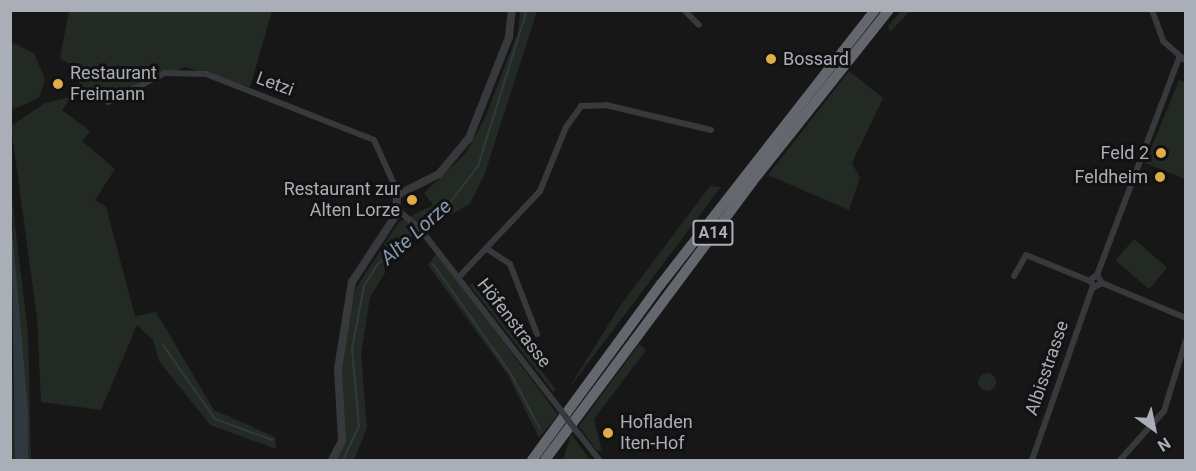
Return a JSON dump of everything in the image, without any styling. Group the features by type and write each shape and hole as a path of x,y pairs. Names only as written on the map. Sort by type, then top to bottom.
{"highway":[{"name":"A14","path":"532,460 654,293 875,10"},
{"name":"A14","path":"545,460 745,191 889,10"}],"street":[{"path":"332,460 342,441 339,369 349,291 398,210 398,194 439,174 469,138 509,37 512,10"},
{"path":"684,10 699,25"},
{"path":"1092,284 1098,275 1182,59 1163,41 1152,10"},
{"name":"Letzi","path":"108,102 165,73 206,74 374,140 398,194"},
{"path":"459,277 540,191 566,127 581,106 606,105 711,130"},
{"name":"Höfenstrasse","path":"398,210 421,230 459,277 600,460"},
{"name":"Höfenstrasse","path":"487,249 510,264 537,334"},
{"path":"1014,276 1026,255 1092,284 1102,283 1185,318"},
{"path":"1098,275 1102,283"},
{"name":"Albisstrasse","path":"1032,460 1092,284"},
{"path":"1120,460 1164,411 1185,340"}],"shaded area":[{"path":"69,11 272,11 250,87 185,67 105,97 77,88 84,74 60,58"},
{"path":"520,11 537,11 485,173 470,204 406,239 370,297 361,355 367,428 354,460 333,460 345,443 341,361 356,288 399,222 433,205 424,193 465,154 485,118 518,32"},
{"path":"901,11 910,11 890,32 888,26"},
{"path":"11,42 34,53 45,79 39,98 11,110"},
{"path":"849,71 883,98 852,163 860,178 849,210 768,175"},
{"path":"1179,80 1185,82 1185,179 1145,163"},
{"path":"71,97 62,110 90,131 82,141 115,169 95,200 106,207 135,316 156,312 214,410 275,437 276,449 210,425 159,361 153,340 137,325 101,410 41,402 37,318 11,126 45,103"},
{"path":"10,182 28,333 31,460 28,460"},
{"path":"710,186 721,187 567,391 620,306"},
{"path":"11,214 28,411 28,460 15,460"},
{"path":"1134,239 1167,268 1149,289 1116,260"},
{"path":"437,253 558,415 539,438 508,375 428,265"},
{"path":"473,283 556,389 553,392 470,285"},
{"path":"10,328 16,448 15,460 10,460"},
{"path":"639,344 646,350 594,419 602,451 597,451 579,426"},
{"path":"987,373 993,376 996,382 993,388 987,391 981,388 978,382 981,376"},
{"path":"571,434 590,460 563,460"}],"waterway":[{"name":"Alte Lorze","path":"343,460 359,426 352,349 364,286 377,265 452,200 478,166 527,10"},
{"path":"433,264 511,374 540,429"},
{"path":"163,345 215,419 272,440"}],"place":[{"name":"Bossard","path":"771,59"},
{"name":"Restaurant Freimann","path":"58,84"},
{"name":"Feld 2","path":"1161,153"},
{"name":"Feldheim","path":"1160,177"},
{"name":"Restaurant zur Alten Lorze","path":"412,200"},
{"name":"Hofladen Iten-Hof","path":"608,433"}]}
